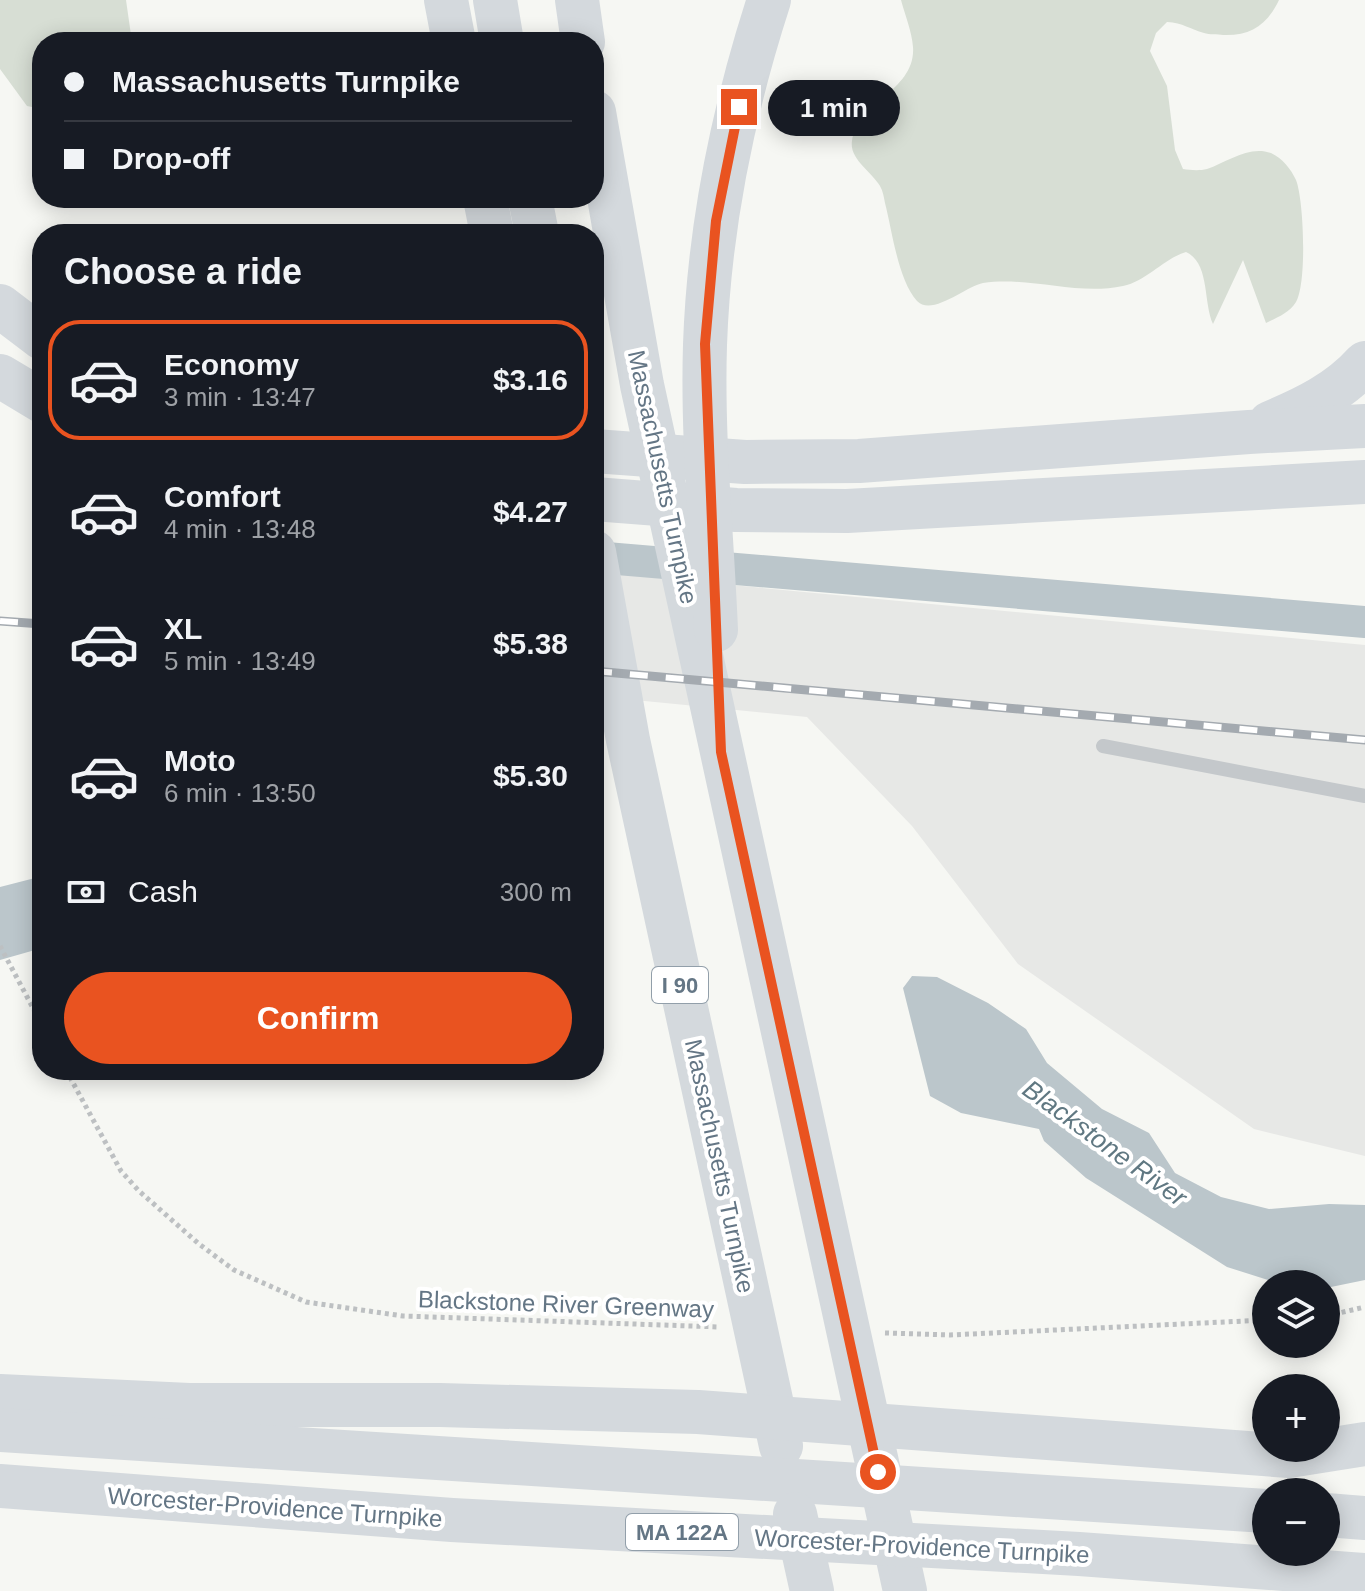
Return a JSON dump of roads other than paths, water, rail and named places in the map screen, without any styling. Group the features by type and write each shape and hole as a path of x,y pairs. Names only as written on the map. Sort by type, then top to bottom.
{"highway":[{"path":"446,0 452,32"},
{"path":"495,0 500,32"},
{"path":"577,0 582,32"},
{"path":"721,752 705,344 716,221 745,83 769,0"},
{"name":"Massachusetts Turnpike","path":"604,169 642,385 905,1591"},
{"path":"0,306 32,330"},
{"path":"1249,432 1304,410 1347,383 1365,363"},
{"path":"0,376 32,395"},
{"path":"604,452 745,462 859,461 1365,426"},
{"path":"604,500 736,510 847,511 1365,482"},
{"name":"Massachusetts Turnpike","path":"604,607 628,740 812,1591"},
{"path":"604,657 628,740"},
{"path":"0,1396 189,1405 440,1405 698,1412 1289,1456 1365,1444"},
{"path":"0,1430 1252,1510"},
{"name":"Worcester-Providence Turnpike","path":"0,1486 452,1520 1079,1554 1365,1575"},
{"path":"1340,1516 1365,1518"}],"lane":[{"path":"1103,746 1365,796"}],"water":[{"path":"32,879 32,951 0,960 0,887"},
{"name":"Blackstone River","path":"912,976 937,977 988,1003 1026,1029 1047,1063 1102,1109 1149,1133 1175,1173 1221,1197 1269,1209 1329,1204 1365,1205 1365,1280 1340,1285 1340,1270 1252,1270 1252,1275 1227,1267 1086,1178 1044,1141 1039,1129 961,1113 930,1096 903,988"}],"waterway":[{"path":"604,558 1365,622"}],"railway":[{"path":"0,621 32,623"},
{"path":"604,672 1365,740"}]}
